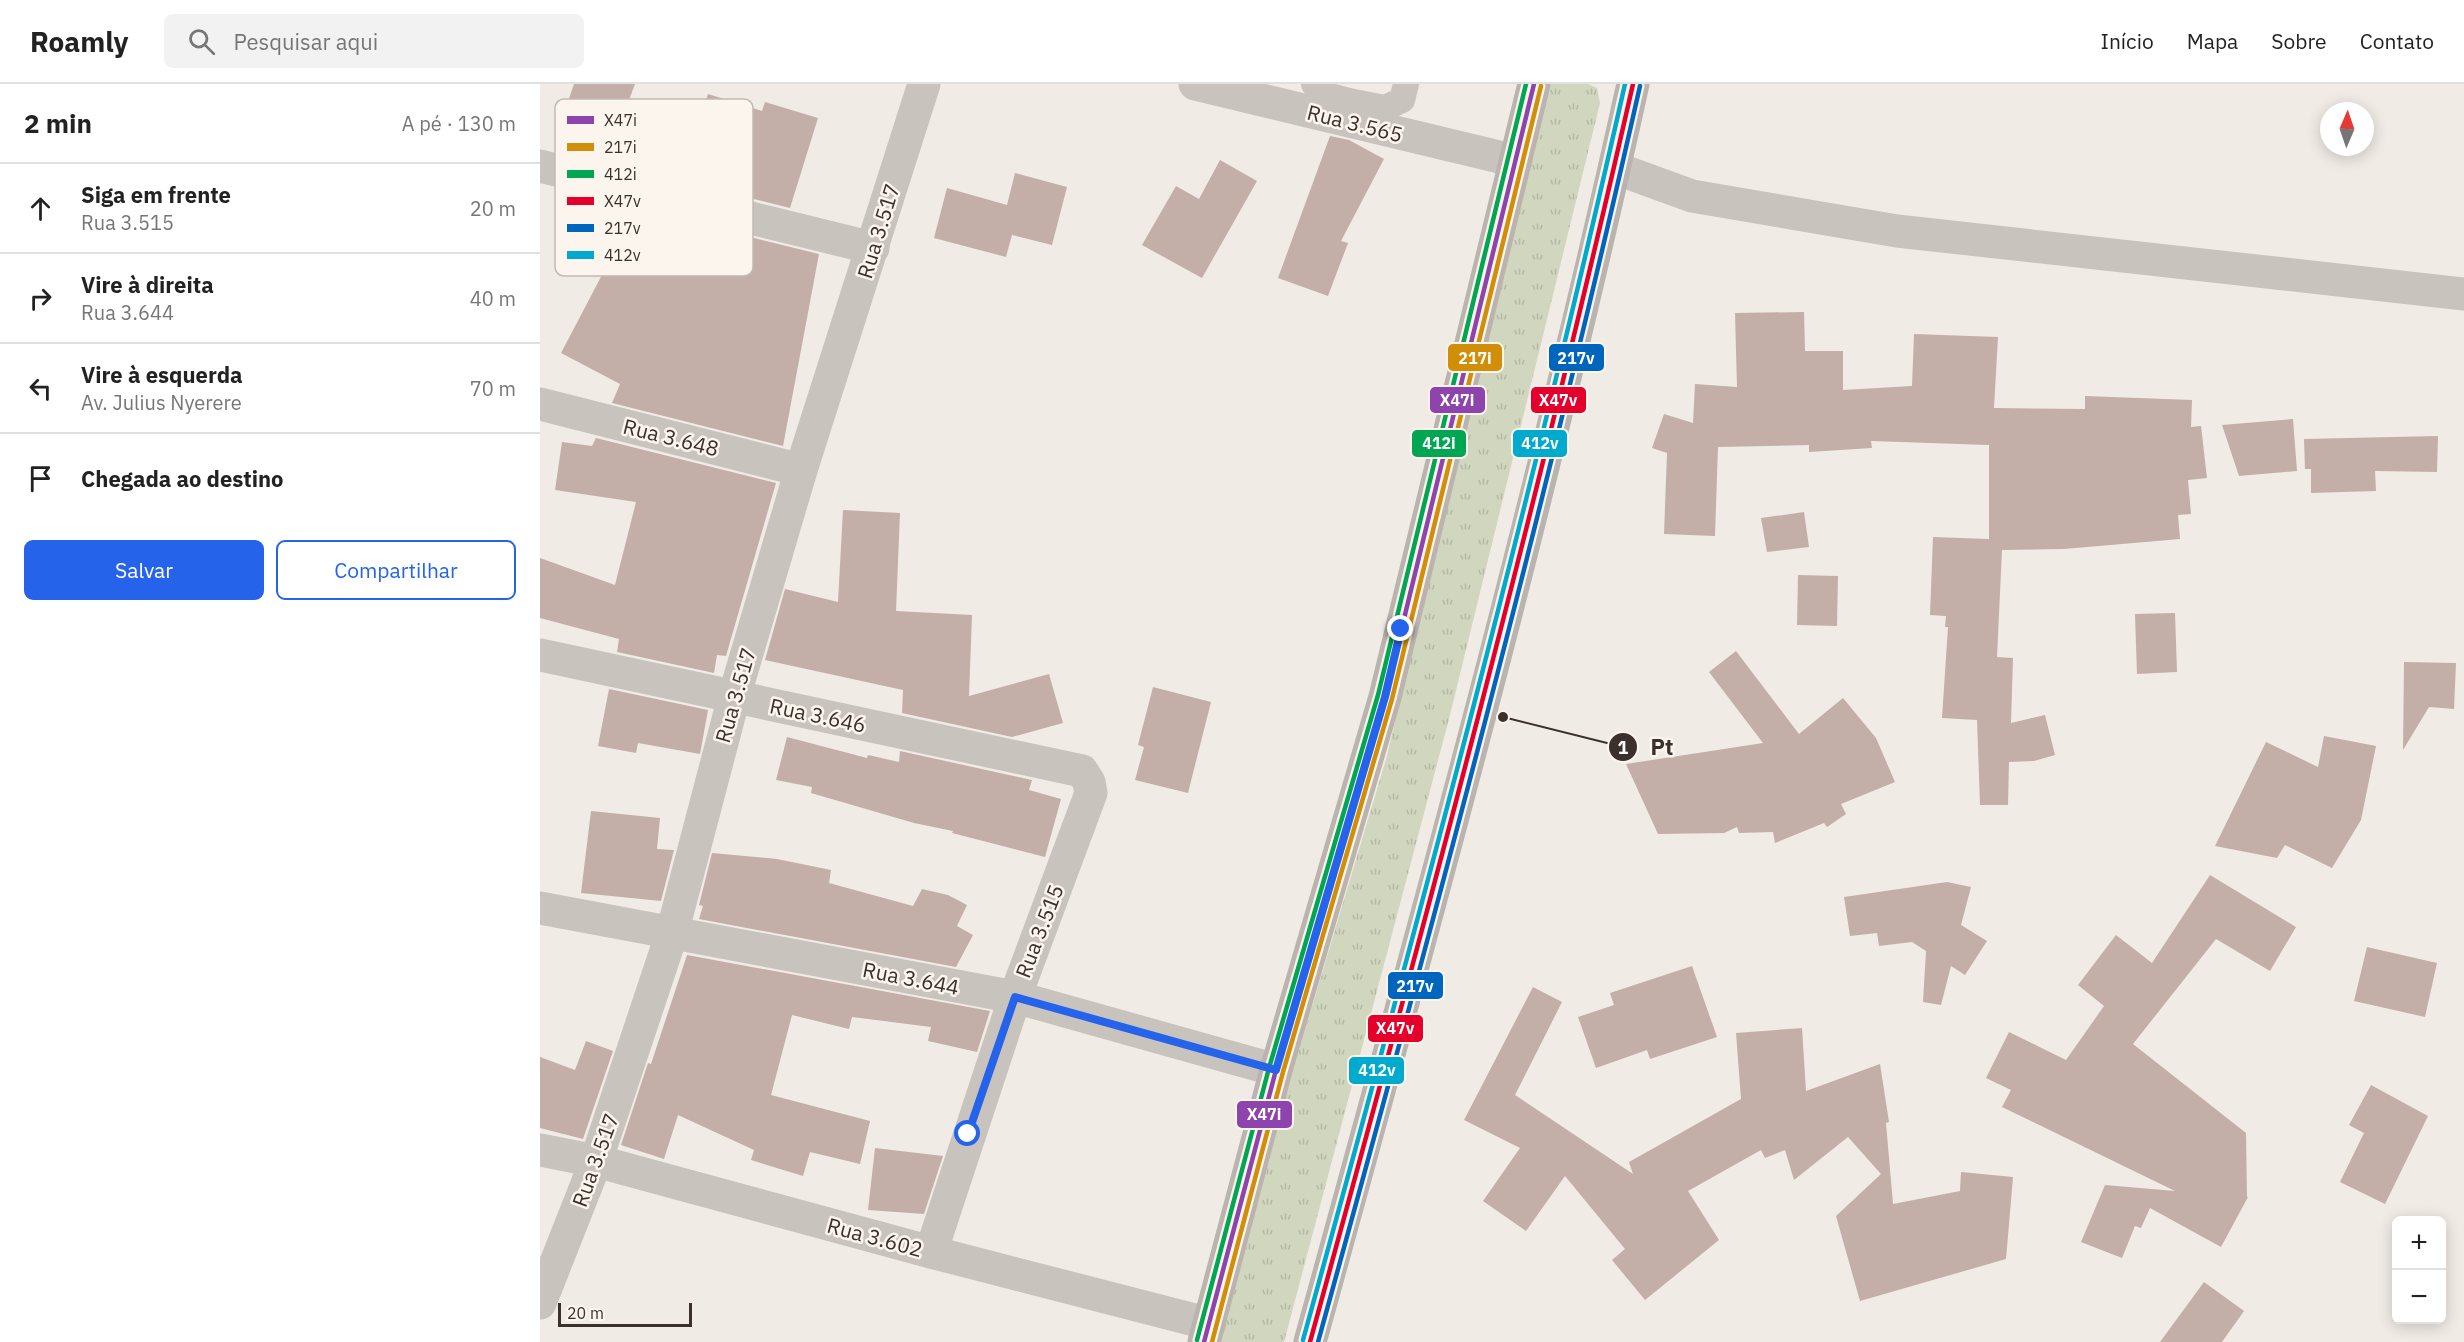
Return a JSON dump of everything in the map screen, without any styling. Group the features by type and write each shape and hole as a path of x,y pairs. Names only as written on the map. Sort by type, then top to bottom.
{"main road":[{"path":"1207,1333 1276,1070 1385,697 1534,84"},
{"path":"1310,1342 1481,710 1580,321 1633,84"}],"street":[{"name":"Rua 3.517","path":"540,1303 596,1161 672,933 734,697 801,470 924,84"},
{"name":"Rua 3.565","path":"1195,84 1516,161"},
{"path":"540,166 555,170"},
{"path":"1615,168 1692,196 1898,231 2464,294"},
{"path":"753,218 873,248"},
{"name":"Rua 3.648","path":"540,404 801,470"},
{"name":"Rua 3.646","path":"540,655 1082,771 1089,782"},
{"name":"Rua 3.515","path":"931,1252 1015,997 1091,793 1089,782"},
{"name":"Rua 3.644","path":"540,908 1015,997 1276,1070"},
{"name":"Rua 3.602","path":"540,1150 596,1161 931,1252 1207,1333"}],"lane":[{"path":"1314,84 1323,94 1385,108 1402,100 1406,84"}],"green space":[{"path":"1551,84 1588,84 1597,88 1600,103 1450,715 1284,1342 1217,1342 1270,1147 1387,756 1539,105"}],"building":[{"path":"574,84 635,84 629,99 569,99"},
{"path":"708,94 724,99 706,99"},
{"path":"765,102 818,118 790,208 753,199 753,108 762,111"},
{"path":"1330,136 1349,140 1384,159 1341,241 1348,243 1328,296 1278,278"},
{"path":"1220,160 1257,181 1202,278 1142,245 1176,186 1199,199"},
{"path":"1015,173 1067,187 1052,245 1012,235 1006,257 934,238 947,188 1007,205"},
{"path":"753,238 819,254 783,446 612,403 620,384 561,353 601,276 753,276"},
{"path":"1804,312 1805,351 1843,351 1843,390 1912,386 1914,334 1998,337 1994,408 2085,409 2085,396 2192,400 2191,427 2201,426 2207,478 2188,480 2191,514 2178,515 2180,539 2064,549 2002,550 1997,657 2013,658 2011,723 2045,715 2055,755 2034,761 2009,762 2008,805 1980,805 1977,720 1942,718 1948,627 1945,627 1946,616 1930,615 1933,537 1989,539 1989,445 1871,441 1872,448 1809,452 1809,445 1718,447 1715,536 1664,534 1667,453 1652,448 1664,414 1693,423 1695,384 1737,387 1735,313"},
{"path":"2293,419 2297,471 2239,476 2222,425"},
{"path":"2438,436 2437,472 2375,471 2376,491 2311,493 2311,469 2305,469 2304,439"},
{"path":"596,438 776,483 726,656 717,655 714,673 617,652 619,639 540,618 540,558 615,585 636,502 555,490 562,442 592,446"},
{"path":"843,510 900,513 896,611 972,615 969,696 1049,674 1063,723 1012,737 902,713 903,690 765,660 785,589 838,602"},
{"path":"1804,512 1809,547 1767,552 1761,518"},
{"path":"1798,575 1838,576 1837,626 1797,625"},
{"path":"2175,613 2177,672 2137,674 2135,614"},
{"path":"1736,651 1799,734 1843,698 1876,738 1895,782 1841,804 1846,814 1827,827 1824,823 1775,843 1773,832 1739,833 1737,827 1724,833 1658,834 1626,764 1763,743 1709,672"},
{"path":"2404,662 2456,663 2454,709 2429,707 2403,750"},
{"path":"1153,687 1211,702 1188,793 1135,780 1144,747 1138,745"},
{"path":"609,689 708,710 700,754 638,743 636,753 598,746"},
{"path":"2324,736 2376,746 2361,820 2332,868 2285,845 2277,858 2215,846 2266,742 2318,767"},
{"path":"787,737 867,758 868,755 899,762 900,751 1032,780 1029,790 1061,799 1045,857 952,833 953,831 914,823 811,793 812,787 776,780"},
{"path":"591,811 660,818 657,849 674,850 661,901 581,893"},
{"path":"712,853 777,859 831,870 829,883 913,906 922,889 948,895 967,905 957,926 973,935 956,967 699,919 703,906 699,905"},
{"path":"2210,875 2296,927 2270,971 2216,939 2133,1044 2246,1133 2248,1197 2221,1247 2150,1208 2141,1228 2135,1226 2122,1258 2081,1242 2105,1185 2175,1191 2002,1107 2011,1090 1986,1078 2009,1032 2066,1060 2104,1006 2078,985 2116,935 2152,963"},
{"path":"1947,882 1971,887 1961,925 1987,941 1965,975 1951,966 1941,1005 1923,1002 1926,951 1912,942 1879,946 1877,933 1850,936 1844,897"},
{"path":"2367,947 2437,963 2425,1017 2354,1001"},
{"path":"687,955 990,1011 977,1052 928,1041 931,1027 852,1017 849,1029 792,1015 771,1095 870,1121 860,1164 810,1152 803,1176 751,1160 754,1150 678,1115 664,1159 621,1145"},
{"path":"1692,966 1717,1037 1650,1059 1647,1050 1596,1068 1578,1017 1614,1005 1610,993"},
{"path":"1533,987 1562,1002 1515,1095 1633,1174 1629,1162 1741,1099 1736,1033 1802,1028 1806,1091 1880,1064 1889,1122 1886,1123 1893,1204 1960,1191 1961,1172 2013,1177 2006,1259 1860,1301 1836,1216 1881,1174 1848,1137 1794,1180 1785,1150 1765,1158 1761,1150 1688,1191 1719,1240 1645,1300 1612,1260 1625,1249 1565,1176 1526,1231 1483,1201 1520,1148 1464,1120"},
{"path":"586,1041 613,1051 583,1139 540,1128 540,1057 575,1070"},
{"path":"2371,1085 2428,1116 2385,1204 2340,1182 2364,1133 2349,1125"},
{"path":"875,1148 943,1156 924,1214 868,1210"},
{"path":"2204,1282 2244,1311 2222,1342 2160,1342"}],"transit line":[{"name":"412i","path":"1197,1340 1269,1068 1378,695 1526,84"},
{"name":"X47i","path":"1204,1342 1276,1070 1385,697 1534,84"},
{"name":"412v","path":"1303,1340 1512,557 1625,84"},
{"name":"X47v","path":"1310,1342 1479,715 1558,400 1633,84"},
{"name":"217i","path":"1212,1342 1283,1072 1392,699 1541,86"},
{"name":"217v","path":"1318,1342 1527,559 1640,86"}],"place":[{"name":"Pt","path":"1503,717"}],"route":[{"path":"968,1134 1015,997 1276,1070 1385,697 1401,629"}]}
